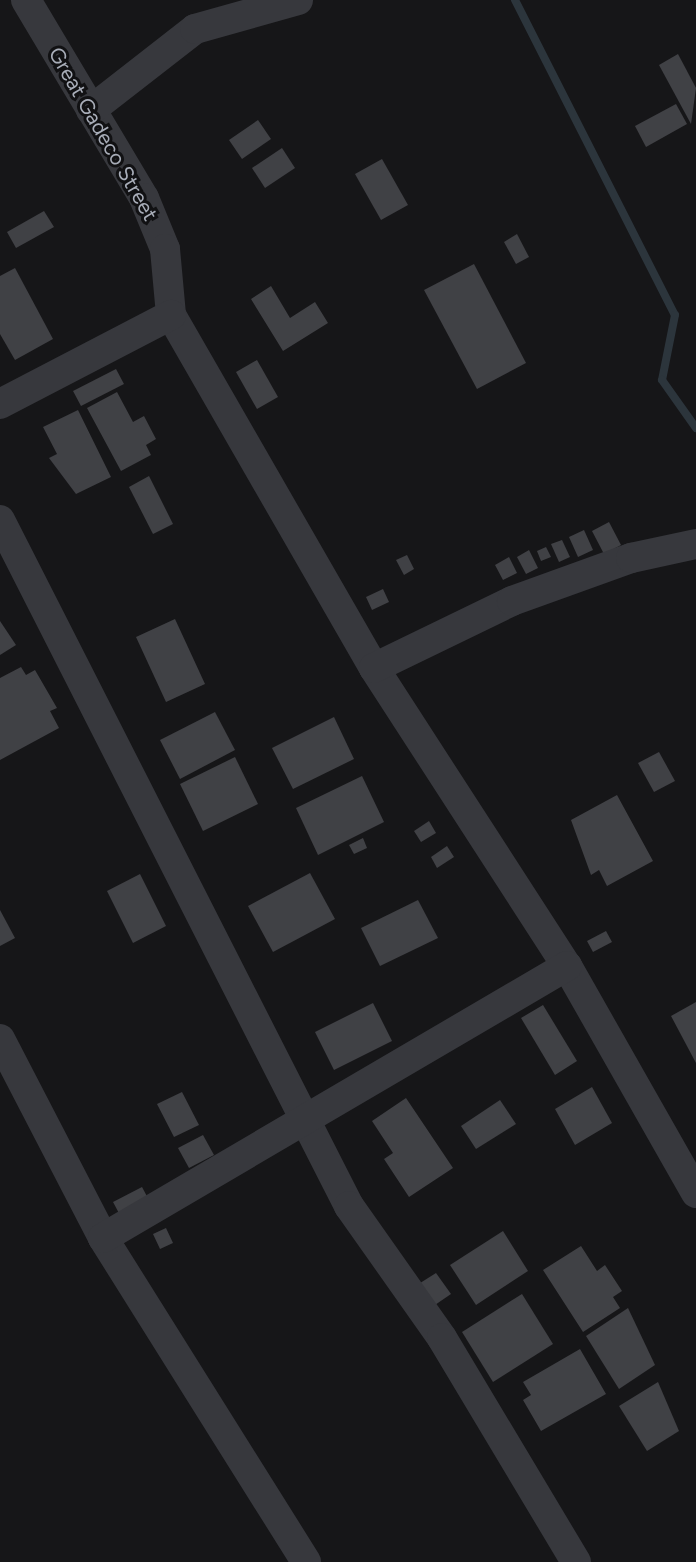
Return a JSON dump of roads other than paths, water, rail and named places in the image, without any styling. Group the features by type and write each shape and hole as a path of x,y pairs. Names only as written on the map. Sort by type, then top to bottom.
{"street":[{"name":"Great Gadeco Street","path":"26,0 91,110 166,249 171,315"},
{"path":"91,110 195,29 298,0"},
{"path":"4,391 171,315 374,668 567,966 696,1193"},
{"path":"0,520 349,1206 442,1338 576,1562"},
{"path":"374,668 512,601 631,558 696,544"},
{"path":"103,1238 307,1123 567,966"},
{"path":"0,1039 103,1238 306,1562"}],"waterway":[{"path":"515,0 675,315 662,380 696,428"}]}
